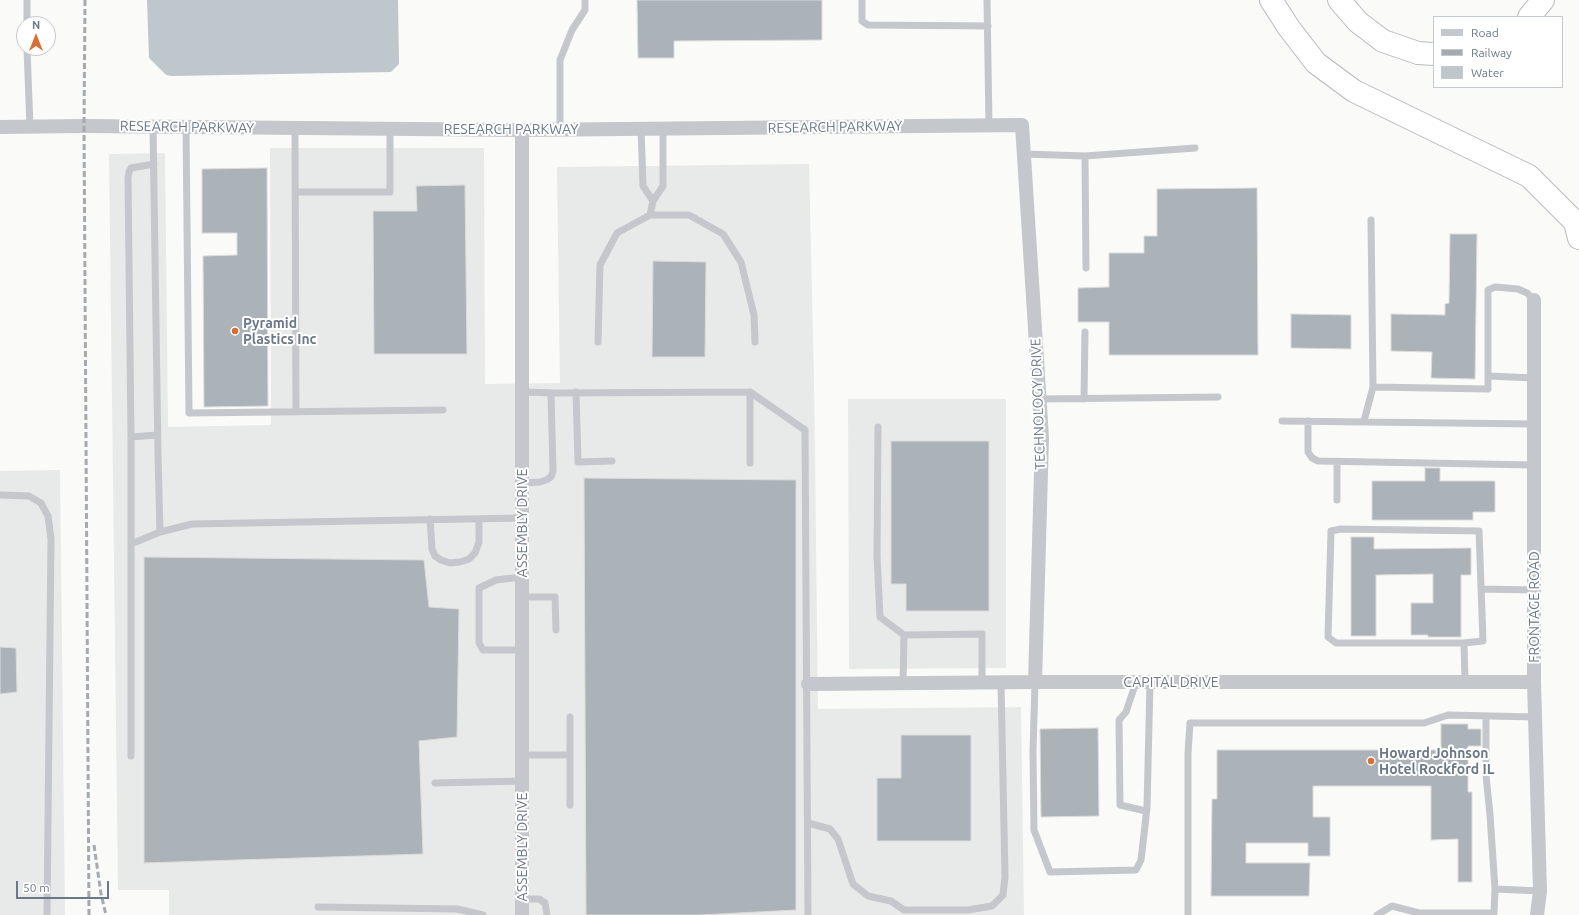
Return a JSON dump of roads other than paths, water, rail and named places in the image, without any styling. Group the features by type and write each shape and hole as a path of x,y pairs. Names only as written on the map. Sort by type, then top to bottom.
{"highway":[{"path":"1271,0 1289,28 1316,63 1354,91 1529,176 1575,222 1579,238"},
{"path":"1339,0 1358,22 1383,42 1418,53 1433,54"},
{"path":"1530,16 1543,0"}],"street":[{"name":"RESEARCH PARKWAY","path":"0,127 154,126 560,130 1022,125"},
{"name":"TECHNOLOGY DRIVE","path":"1022,125 1042,438 1035,682"},
{"name":"ASSEMBLY DRIVE","path":"522,130 522,915"},
{"name":"FRONTAGE ROAD","path":"1534,300 1534,682 1540,891 1537,915"},
{"name":"CAPITAL DRIVE","path":"808,684 1035,682 1534,682"}],"lane":[{"path":"27,0 27,16"},
{"path":"560,130 560,60 572,30 585,10 585,0"},
{"path":"862,0 862,21 868,25 988,26"},
{"path":"987,0 990,126"},
{"path":"27,56 30,127"},
{"path":"154,126 160,532"},
{"path":"186,127 189,412 443,410"},
{"path":"295,128 296,411"},
{"path":"295,192 390,192 390,129"},
{"path":"641,129 643,186 653,201"},
{"path":"650,215 653,201 664,186 663,129"},
{"path":"1024,154 1085,156 1195,148"},
{"path":"1085,156 1086,268"},
{"path":"131,756 132,544 128,178 129,172 132,168 154,164"},
{"path":"598,342 600,265 617,233 650,215 690,215 723,234 742,262 754,315 755,342"},
{"path":"1364,421 1373,387 1371,220"},
{"path":"1373,387 1488,389 1488,290 1495,287 1518,289 1527,293 1534,300"},
{"path":"1084,399 1085,332"},
{"path":"1488,376 1534,378"},
{"path":"522,392 750,392 805,430 808,684 808,915"},
{"path":"576,392 578,462 612,461"},
{"path":"750,392 750,463"},
{"path":"522,483 540,482 546,480 551,477 553,471 551,393"},
{"path":"1039,399 1218,397"},
{"path":"1282,421 1534,424"},
{"path":"1308,421 1308,452 1312,458 1318,461 1534,465"},
{"path":"878,427 877,556 880,617 904,635 982,634 982,683"},
{"path":"131,436 158,435"},
{"path":"1337,462 1337,500"},
{"path":"0,495 29,496 41,503 48,516 51,539 47,915"},
{"path":"132,544 160,532 192,524 522,518"},
{"path":"430,520 432,549 435,556 450,563 469,559 475,553 479,542 479,519"},
{"path":"1341,529 1479,531 1483,641 1464,643 1336,643 1328,637 1331,531 1341,529"},
{"path":"522,577 496,580 479,588 479,643 483,650 522,650"},
{"path":"1481,589 1534,590"},
{"path":"522,597 555,597 556,630"},
{"path":"903,684 904,635"},
{"path":"1464,643 1465,682"},
{"path":"1035,682 1032,752 1034,830 1050,872 1136,870 1141,860 1146,811 1143,682"},
{"path":"1143,682 1126,712 1119,720 1120,805 1146,811"},
{"path":"808,823 830,829 838,839 853,884 868,896 891,901 904,910 968,910 992,906 1003,895 1005,877 1001,683"},
{"path":"1188,915 1188,753 1190,723 1424,723 1448,715 1535,717"},
{"path":"1377,915 1392,906 1419,913 1494,913 1495,889 1486,775 1486,716"},
{"path":"570,717 570,805"},
{"path":"522,755 570,755"},
{"path":"435,783 522,781"},
{"path":"1495,889 1540,891"},
{"path":"522,899 539,899 545,903 547,915"},
{"path":"318,907 457,909 483,915"}],"water":[{"path":"147,0 398,0 399,64 391,72 166,75 149,58"}],"railway":[{"path":"85,0 84,126 89,915"},
{"path":"94,845 101,894 106,915"}],"place":[{"name":"Pyramid Plastics Inc","path":"235,331"},
{"name":"Howard Johnson Hotel Rockford IL","path":"1371,761"}]}
